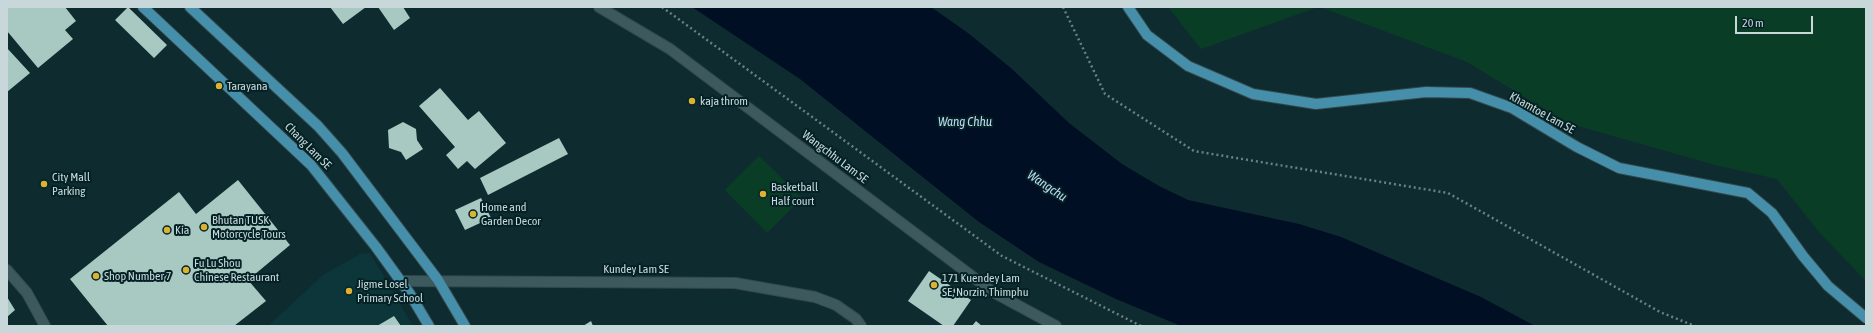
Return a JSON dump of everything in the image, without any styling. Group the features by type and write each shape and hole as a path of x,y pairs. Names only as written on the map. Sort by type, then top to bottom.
{"main road":[{"name":"Chang Lam SE","path":"143,7 311,165 376,246 429,326"},
{"name":"Chang Lam SE","path":"190,7 318,126 342,152 438,280 465,326"},
{"name":"Khamtoe Lam SE","path":"1128,7 1147,35 1188,66 1253,94 1316,104 1426,92 1470,93 1512,108 1577,147 1619,168 1748,193 1772,213 1803,256 1828,286 1866,318"}],"street":[{"name":"Wangchhu Lam SE","path":"599,7 670,49 993,292 1056,326"},
{"path":"7,270 27,293 45,326"},
{"name":"Kundey Lam SE","path":"401,282 438,280 735,283 814,297 836,305 856,319 861,326"}],"path":[{"path":"662,7 1002,256 1141,326"},
{"path":"1063,7 1105,94 1194,151 1448,193 1660,312 1695,326"}],"shaded area":[{"name":"Jigme Losel Primary School","path":"370,253 413,326 268,326 323,275 360,254"}],"green space":[{"path":"1168,7 1318,7 1201,49"},
{"path":"1320,7 1866,7 1866,281 1818,231 1777,179 1715,165 1567,123 1467,62"},
{"name":"Basketball Half court","path":"759,156 802,198 767,233 725,190"}],"water":[{"name":"Wang Chhu","path":"692,7 931,7 968,33 1012,69 1069,123 1122,164 1159,186 1188,200 1299,224 1341,237 1481,297 1535,326 1181,326 1116,299 1039,262 979,222 800,79"}],"building":[{"path":"7,7 65,7 76,21 65,30 73,39 38,68 7,31"},
{"path":"128,7 167,45 154,58 115,20"},
{"path":"330,7 366,7 343,24"},
{"path":"378,7 403,7 410,18 394,30"},
{"path":"7,48 30,73 7,92"},
{"path":"440,88 468,120 479,111 506,143 475,169 467,161 458,169 446,155 455,147 419,106"},
{"path":"403,122 416,129 417,140 423,149 406,160 401,152 389,148 388,130"},
{"path":"559,138 568,154 488,195 480,178"},
{"path":"238,180 290,245 248,280 266,301 234,326 108,326 70,279 179,192 196,214"},
{"name":"Home and Garden Decor","path":"481,198 491,218 465,230 455,210"},
{"name":"171 Kuendey Lam SE, Norzin, Thimphu","path":"929,271 971,300 953,326 944,326 908,301"},
{"path":"7,297 15,310 7,317"},
{"path":"394,316 401,326 377,326"},
{"path":"591,321 593,326 583,326"},
{"path":"976,321 982,326 972,326"}],"place":[{"name":"Tarayana","path":"219,86"},
{"name":"kaja throm","path":"692,101"},
{"name":"City Mall Parking","path":"44,184"},
{"name":"Basketball Half court","path":"763,194"},
{"name":"Home and Garden Decor","path":"473,214"},
{"name":"Bhutan TUSK Motorcycle Tours","path":"204,227"},
{"name":"Kia","path":"167,230"},
{"name":"Fu Lu Shou Chinese Restaurant","path":"186,270"},
{"name":"Shop Number 7","path":"96,276"},
{"name":"171 Kuendey Lam SE, Norzin, Thimphu","path":"934,285"},
{"name":"Jigme Losel Primary School","path":"349,291"}],"water label":[{"name":"Wangchu","path":"1047,186"}]}
